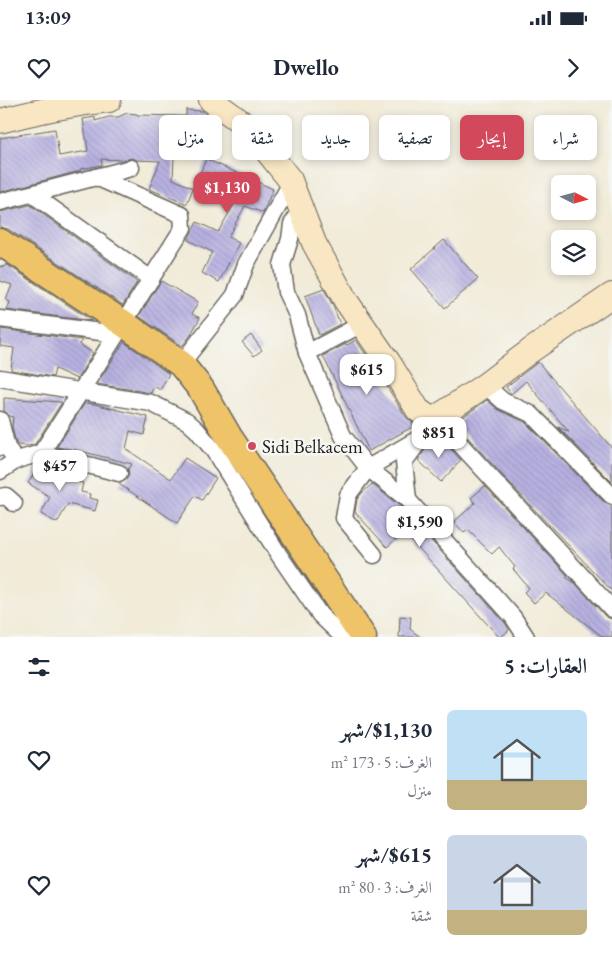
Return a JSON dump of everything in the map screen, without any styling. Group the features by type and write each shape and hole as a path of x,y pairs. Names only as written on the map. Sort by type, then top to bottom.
{"main road":[{"path":"0,121 33,107 109,100"},
{"path":"212,100 248,127 292,183 314,243 346,302 389,363 418,410 428,417 429,427"},
{"path":"0,242 120,329 181,364 200,389 229,437 363,637"},
{"path":"429,427 530,351 612,295"}],"street":[{"path":"0,202 131,168"},
{"path":"41,453 82,391 183,228 182,215 96,177"},
{"path":"181,364 235,295 246,264 292,183"},
{"path":"32,194 151,279"},
{"path":"302,210 292,224 290,239 282,266 286,292 297,315 307,353 343,436 368,468 408,500 513,617 526,637"},
{"path":"0,319 120,329"},
{"path":"307,353 362,324"},
{"path":"0,378 151,403 187,421 214,451 320,615 343,637"},
{"path":"485,385 503,401 532,414 612,496"},
{"path":"0,420 8,452 0,472"},
{"path":"374,555 344,518 348,495 368,468 429,427"},
{"path":"408,500 404,462 429,427"},
{"path":"429,427 612,609"},
{"path":"8,452 41,453 119,474"}],"building":[{"path":"186,110 203,111 208,115 186,115"},
{"path":"127,113 159,115 159,160 174,160 173,179 193,188 187,204 149,189 160,161 137,160 133,158 123,160 101,159 102,165 80,169 80,171 0,192 0,138 55,129 59,156 88,151 83,119 95,117 95,121 109,117 118,117"},
{"path":"206,160 208,160 273,189 263,213 245,206 228,237 239,243 219,282 202,273 212,252 188,240 197,222 218,232 236,201 196,183"},
{"path":"30,205 137,282 123,305 8,229 0,227 0,212"},
{"path":"444,240 478,279 445,308 411,269"},
{"path":"6,264 92,321 7,310 10,302 6,300 12,285 0,281 0,266 4,267"},
{"path":"161,281 198,302 192,314 200,318 182,346 139,316"},
{"path":"324,289 340,324 319,335 305,296"},
{"path":"1,329 82,340 79,344 93,353 77,379 55,369 53,377 11,370 14,348 0,346"},
{"path":"251,335 262,350 254,356 242,342"},
{"path":"356,340 406,417 414,426 369,451 323,356"},
{"path":"124,342 169,374 160,390 154,386 151,393 97,384"},
{"path":"538,362 612,448 612,482 558,427 569,432 526,381 511,394 506,387"},
{"path":"4,398 62,402 35,444 29,446 16,443 12,427 13,417 4,411"},
{"path":"487,400 499,410 525,422 605,503 612,506 612,591 459,428 464,416"},
{"path":"85,403 148,417 144,435 130,431 126,449 171,479 185,458 216,478 202,500 195,496 177,523 119,484 126,480 129,475 128,469 132,464 57,447"},
{"path":"439,436 461,460 441,482 418,460"},
{"path":"41,463 55,467 69,475 67,479 83,483 81,492 90,494 89,498 98,500 95,511 68,504 57,523 41,514 50,497 28,483"},
{"path":"372,484 401,507 505,623 509,630 499,637 404,532 387,547 355,512 357,499"},
{"path":"485,486 568,576 566,577 576,584 605,616 612,619 612,637 603,637 546,593 534,603 524,592 529,588 513,569 515,567 499,547 492,554 468,530 464,533 454,522 475,503 471,498"},
{"path":"400,616 411,617 410,629 420,637 399,637"}],"place":[{"name":"Sidi Belkacem","path":"252,446"}]}
